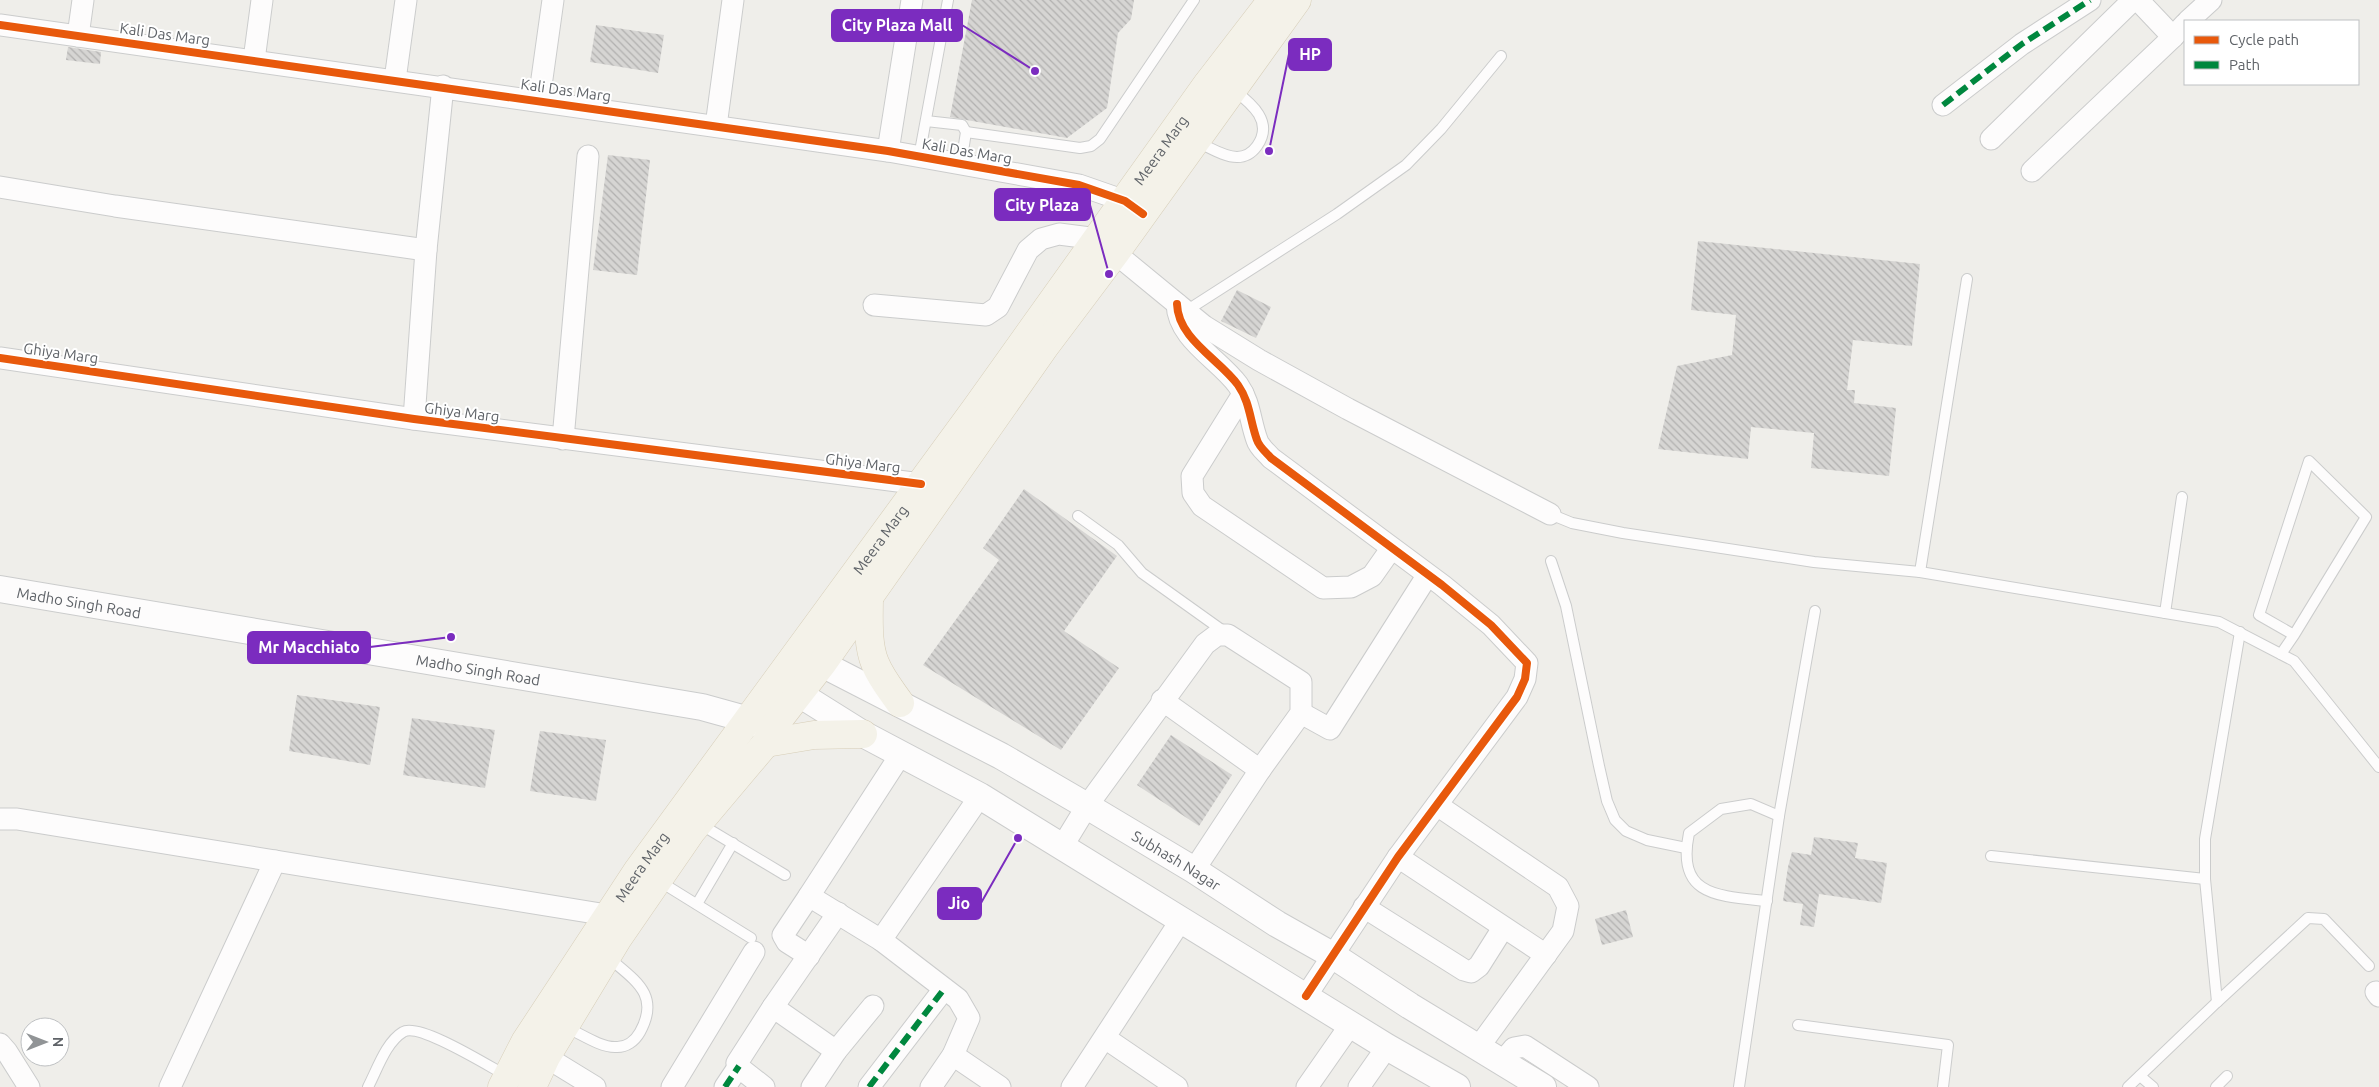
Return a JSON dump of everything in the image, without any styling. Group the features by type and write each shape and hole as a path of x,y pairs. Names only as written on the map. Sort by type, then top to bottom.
{"main road":[{"name":"Meera Marg","path":"811,656 869,596 1046,345 1107,246 1134,207 1208,83 1272,0"},
{"name":"Meera Marg","path":"1134,207 1196,142 1297,0"},
{"name":"Meera Marg","path":"532,1087 546,1057 608,956 658,880 762,731 788,687 811,656 921,484 1107,246"},
{"path":"869,596 869,621 874,661 881,676 900,703"},
{"name":"Meera Marg","path":"512,1083 524,1042 638,870 762,731"},
{"path":"762,731 814,735 863,734"}],"street":[{"path":"78,36 84,0"},
{"path":"254,60 262,0"},
{"path":"395,80 406,0"},
{"path":"539,100 553,0"},
{"path":"716,126 733,0"},
{"path":"888,151 912,0"},
{"path":"1943,105 2028,39 2090,0"},
{"path":"1990,139 2133,0"},
{"path":"2032,171 2179,31 2138,0"},
{"path":"2189,20 2211,0"},
{"name":"Kali Das Marg","path":"0,25 443,86 888,151 1079,185 1134,207"},
{"path":"414,420 426,250 443,86"},
{"path":"563,439 588,156"},
{"path":"0,187 115,206 426,250"},
{"path":"874,305 986,315 998,306 1028,250 1041,239 1059,234 1107,246 1204,326 1276,369 1550,514"},
{"path":"1181,307 1177,314 1189,336 1239,386 1251,410 1257,442 1271,458 1491,625 1527,663 1525,679 1518,697 1398,857 1306,996"},
{"name":"Ghiya Marg","path":"0,358 414,420 921,484"},
{"path":"1243,394 1192,476 1193,494 1202,506 1323,588 1351,587 1372,576 1391,549"},
{"path":"1301,713 1330,729 1427,576"},
{"name":"Madho Singh Road","path":"0,589 702,707 762,731"},
{"path":"1062,847 1087,806 1162,700 1205,644 1218,635 1228,635 1301,682 1301,713 1260,770 1194,870"},
{"name":"Subhash Nagar","path":"811,656 1001,756 1087,806 1194,870 1277,924 1332,954 1478,1048 1543,1087"},
{"path":"788,687 863,734 980,796 1387,1047 1457,1087"},
{"path":"1162,700 1260,770"},
{"path":"809,956 787,942 783,935 901,754"},
{"path":"881,940 980,796"},
{"path":"1437,805 1558,887 1568,906 1563,931 1478,1048"},
{"path":"0,819 17,819 608,915"},
{"path":"1398,857 1546,955"},
{"path":"170,1087 275,861"},
{"path":"809,896 881,940 958,999 969,1018 953,1056 931,1087"},
{"path":"1364,907 1464,970 1471,972 1479,966 1504,928"},
{"path":"764,1087 737,1063 838,913"},
{"path":"1072,1087 1181,920"},
{"path":"672,1087 752,945"},
{"path":"869,1087 944,988"},
{"path":"812,1087 836,1051 872,1006"},
{"path":"773,1007 836,1051"},
{"path":"1308,1087 1351,1024"},
{"path":"1104,1038 1177,1087"},
{"path":"0,1044 29,1087"},
{"path":"1503,1062 1514,1048 1525,1046 1588,1087"},
{"path":"1359,1087 1387,1047"},
{"path":"953,1056 1000,1087"},
{"path":"546,1057 595,1087"},
{"path":"725,1087 739,1066"}],"lane":[{"path":"919,157 948,0"},
{"path":"966,132 1080,148 1090,146 1100,139 1194,0"},
{"path":"1181,307 1337,214 1406,165 1441,129 1501,56"},
{"path":"1196,142 1234,157 1249,154 1258,145 1263,132 1261,118 1253,105 1234,89"},
{"path":"926,122 962,125 966,132 961,164"},
{"path":"1920,572 1967,279"},
{"path":"2281,654 2294,635 2366,517 2309,461 2259,615 2294,635"},
{"path":"2165,613 2182,497"},
{"path":"1550,514 1572,523 1623,533 1814,562 1920,572 2220,622 2294,661 2379,767"},
{"path":"1078,516 1118,545 1142,573 1228,635"},
{"path":"1551,561 1566,606 1598,766 1607,801 1615,820 1626,831 1647,840 1686,848"},
{"path":"1739,1087 1779,816 1815,611"},
{"path":"2217,1002 2205,879 2205,839 2240,632"},
{"path":"1767,901 1728,897 1704,890 1688,874 1686,848 1689,833 1721,809 1751,804 1779,816"},
{"path":"699,823 785,874"},
{"path":"697,904 733,844"},
{"path":"1991,856 2205,879"},
{"path":"658,880 697,904 752,945"},
{"path":"2128,1087 2308,918 2324,919 2370,966"},
{"path":"565,1026 613,1047 628,1045 638,1035 648,1015 647,995 639,984 608,956"},
{"path":"1798,1025 1948,1045 1943,1087"},
{"path":"368,1087 392,1042 404,1031 410,1030 430,1035 512,1083"},
{"path":"2140,1076 2153,1087"},
{"path":"2216,1087 2227,1076"}],"building":[{"path":"972,0 1134,0 1131,19 1118,33 1107,108 1067,138 950,117"},
{"path":"596,25 664,35 658,73 590,62"},
{"path":"68,47 101,52 100,64 66,60"},
{"path":"608,155 650,160 637,275 593,270"},
{"path":"1698,241 1920,264 1912,346 1853,340 1847,390 1855,390 1854,403 1896,408 1889,476 1811,468 1814,433 1751,427 1748,459 1658,449 1677,366 1732,355 1736,315 1691,310"},
{"path":"1237,290 1271,307 1256,338 1221,321"},
{"path":"1024,489 1117,556 1064,631 1119,668 1061,750 923,665 999,560 983,548"},
{"path":"297,695 380,707 370,765 289,751"},
{"path":"412,718 495,730 485,788 403,775"},
{"path":"540,731 606,740 596,801 530,791"},
{"path":"1171,735 1232,775 1199,826 1137,785"},
{"path":"1814,837 1858,843 1855,858 1887,863 1881,903 1819,894 1814,927 1800,925 1803,904 1783,901 1788,867 1792,852 1811,855"},
{"path":"1626,910 1633,937 1602,945 1595,919"}],"marked path":[{"path":"1943,105 2022,44 2090,0"},
{"path":"869,1087 944,989"},
{"path":"725,1087 739,1066"}],"cycle path":[{"path":"0,25 888,151 1079,185 1125,201 1143,214"},
{"path":"1177,304 1184,328 1201,348 1230,375 1242,391 1258,443 1271,458 1442,585 1491,625 1527,663 1525,679 1517,697 1398,857 1306,996"},
{"path":"0,358 414,419 921,484"}],"place":[{"name":"City Plaza Mall","path":"1035,71"},
{"name":"HP","path":"1269,151"},
{"name":"City Plaza","path":"1109,274"},
{"name":"Mr Macchiato","path":"451,637"},
{"name":"Jio","path":"1018,838"}]}
